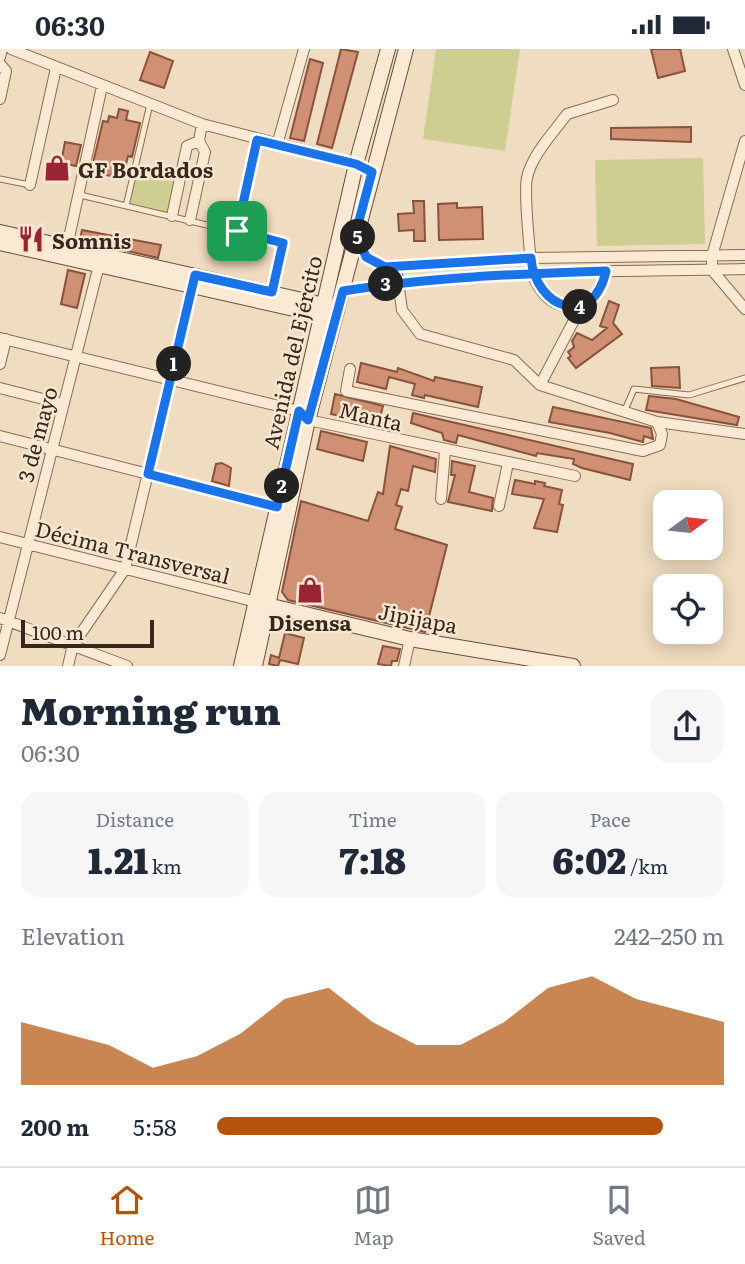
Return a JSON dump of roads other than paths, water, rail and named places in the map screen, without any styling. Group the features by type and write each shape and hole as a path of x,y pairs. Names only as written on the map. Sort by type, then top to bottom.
{"main road":[{"name":"Avenida del Ejército","path":"241,666 262,604 330,312 356,164 388,49"},
{"name":"Avenida del Ejército","path":"330,312 343,291 405,49"},
{"path":"0,232 330,312"},
{"path":"0,243 99,265 272,292 330,312"},
{"name":"Avenida del Ejército","path":"255,666 277,507 304,416"},
{"name":"Jipijapa","path":"262,604 410,639 573,666"}],"street":[{"path":"0,57 2,49"},
{"path":"11,49 202,124 356,164 372,172"},
{"path":"277,145 304,49"},
{"path":"733,49 745,85"},
{"path":"0,64 6,71 0,99"},
{"path":"30,185 56,68"},
{"path":"67,247 102,86"},
{"path":"581,307 564,306 546,295 533,274 527,178 566,114 613,100"},
{"path":"190,220 205,152 199,141 202,124"},
{"path":"172,216 187,146 199,141"},
{"path":"745,141 712,256 712,270 745,309"},
{"path":"356,232 366,257 385,267 531,258 745,255"},
{"name":"3 de mayo","path":"0,655 4,620 27,544 99,265"},
{"path":"396,267 402,310 420,334 514,360 540,385 657,422 745,434"},
{"path":"343,291 397,284 533,274 745,269"},
{"path":"540,385 581,307 593,300 601,290 606,271"},
{"path":"68,666 73,645 124,569 194,280"},
{"path":"0,364 3,338"},
{"name":"Manta","path":"3,338 445,451 575,476"},
{"path":"350,369 346,391 643,451 660,445 662,434 657,422"},
{"path":"0,388 63,404"},
{"path":"0,436 277,507"},
{"path":"441,499 445,451"},
{"path":"499,506 508,463"},
{"name":"Décima Transversal","path":"0,537 262,604"},
{"path":"4,620 128,666"},
{"path":"404,666 410,639"}],"lane":[{"path":"126,206 150,104"},
{"path":"237,231 257,140"},
{"path":"0,179 30,185"},
{"path":"78,195 283,243 272,292"},
{"path":"625,410 634,389 689,395 745,378"}],"place":[{"name":"GF Bordados","path":"57,168"},
{"name":"Somnis","path":"31,239"},
{"name":"Disensa","path":"310,590"}]}
